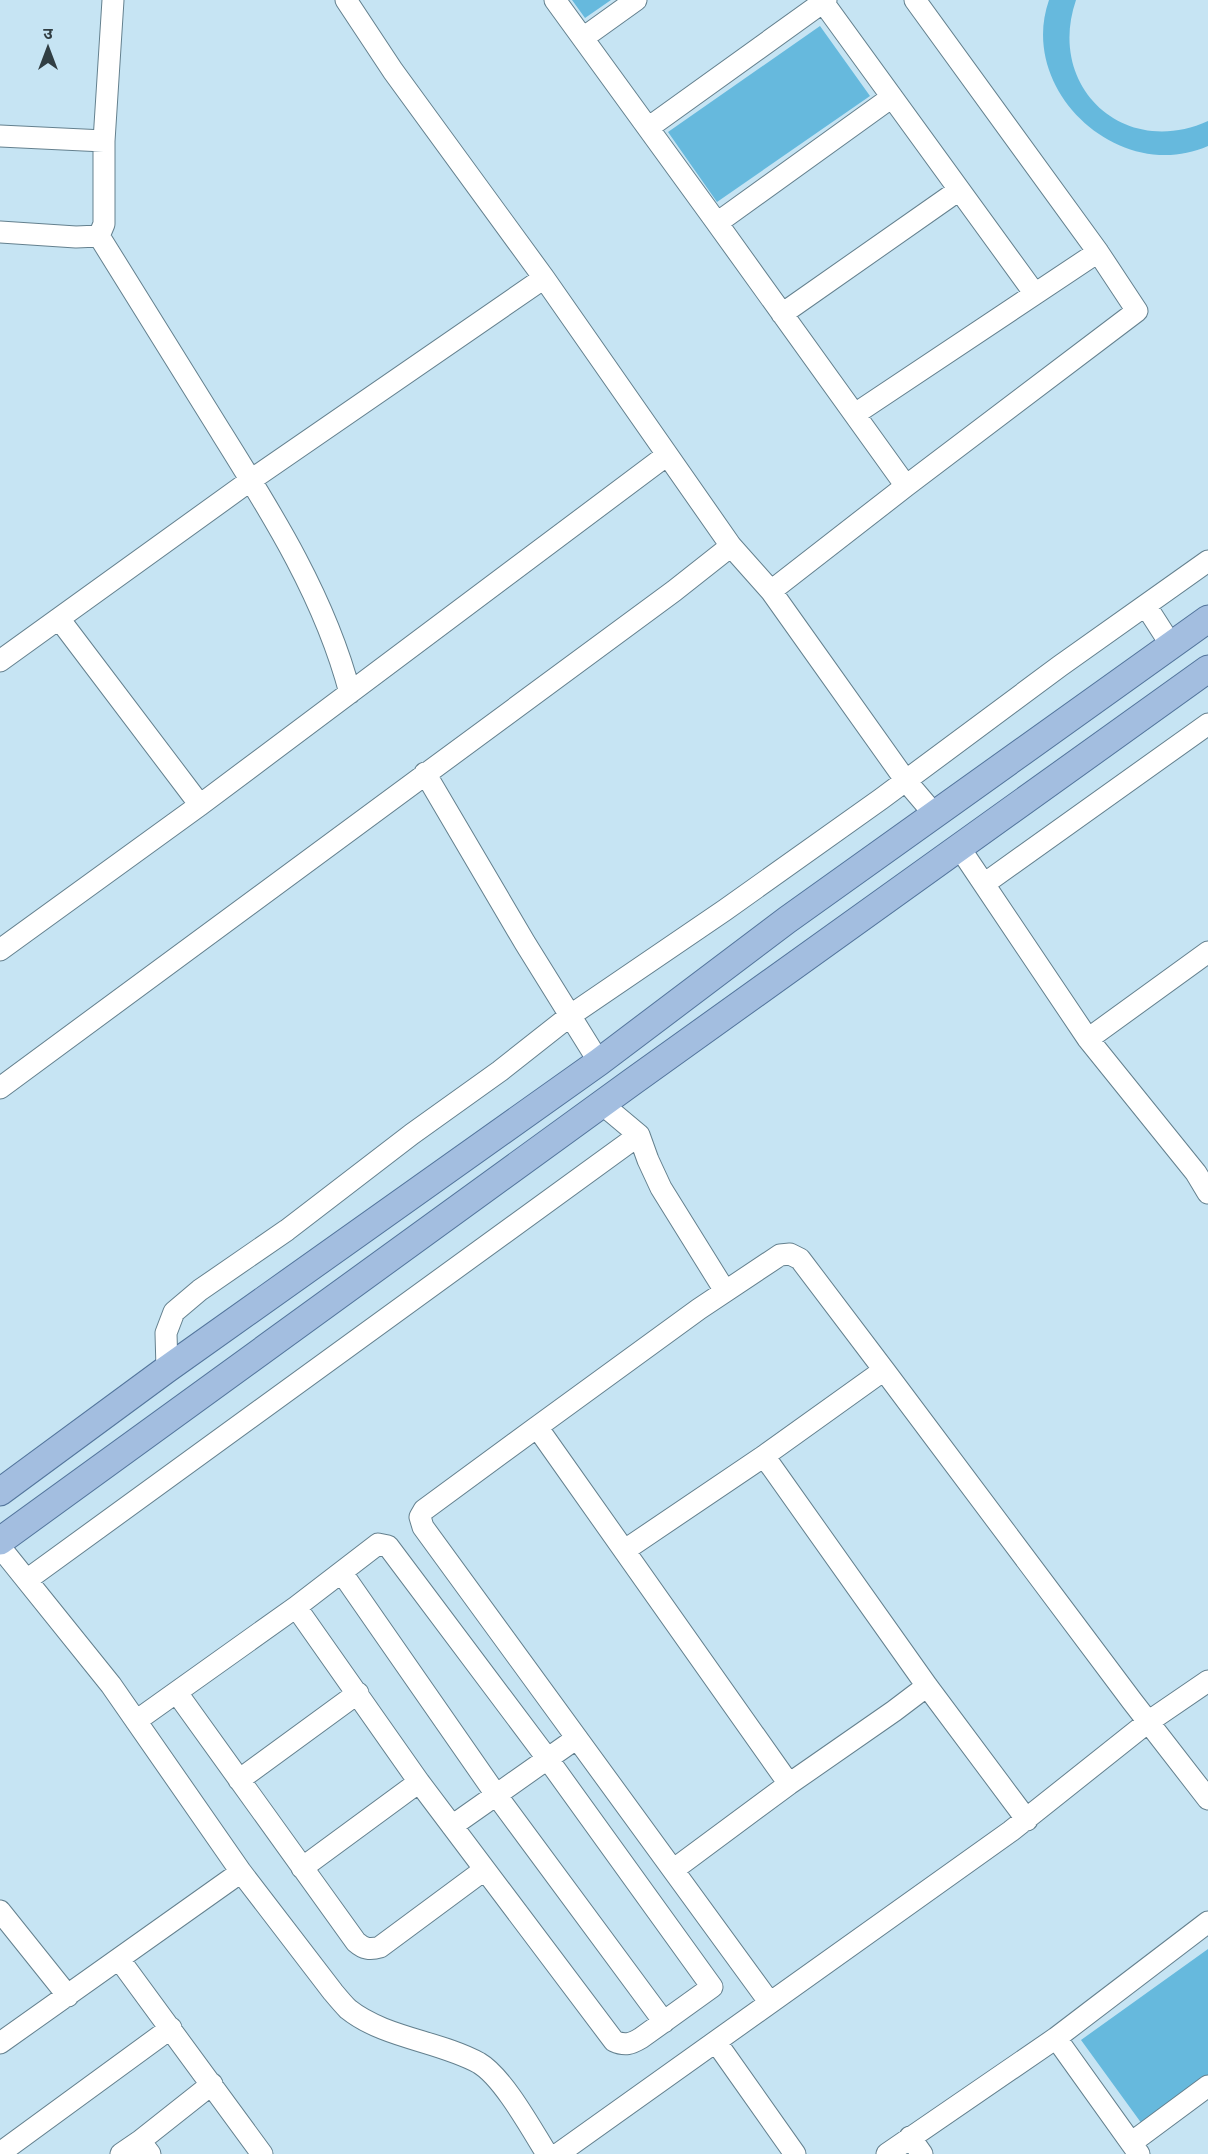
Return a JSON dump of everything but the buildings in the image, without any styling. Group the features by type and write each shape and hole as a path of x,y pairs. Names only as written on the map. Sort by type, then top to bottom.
{"main road":[{"path":"0,1492 167,1369 600,1062 787,920 1208,619"},
{"path":"0,1540 1203,673 1171,645"},
{"path":"935,815 959,847"}],"street":[{"path":"99,236 104,224 104,141 113,0"},
{"path":"346,0 393,71 544,279 731,546 771,591 906,781 935,815"},
{"path":"555,0 906,486"},
{"path":"583,38 636,0"},
{"path":"771,591 1137,311 1098,252 915,0"},
{"path":"648,128 824,1 1035,294"},
{"path":"717,223 892,97"},
{"path":"0,136 104,141"},
{"path":"782,314 959,190"},
{"path":"0,232 76,237 99,236"},
{"path":"99,236 283,534 326,622 342,663 350,693"},
{"path":"855,414 1098,252"},
{"path":"0,661 60,620 251,480 544,279"},
{"path":"0,950 201,805 667,455"},
{"path":"0,1088 674,591 731,546"},
{"path":"167,1369 166,1333 174,1312 200,1290 286,1230 412,1134 500,1071 571,1015 725,910 906,781 1060,666 1208,561"},
{"path":"1146,606 1171,645"},
{"path":"60,620 201,805"},
{"path":"984,884 1208,724"},
{"path":"425,773 525,943 600,1062"},
{"path":"959,847 1088,1039 1196,1173 1208,1193"},
{"path":"1088,1039 1204,962"},
{"path":"602,1104 639,1135 661,1188 725,1291"},
{"path":"28,1579 639,1135"},
{"path":"770,2003 423,1527 420,1517 424,1510 537,1427 725,1291 780,1255 790,1254 800,1259 1208,1799"},
{"path":"625,1550 764,1456 884,1370"},
{"path":"537,1427 789,1784"},
{"path":"764,1456 927,1686 1027,1820"},
{"path":"136,1721 342,1573 370,1548 378,1544 388,1546 547,1758 712,1988 630,2044 614,2041 419,1782 296,1607"},
{"path":"0,1547 111,1685 241,1872 315,1972 348,2009 371,2023 444,2048 481,2064 501,2084 548,2154"},
{"path":"342,1573 497,1796 664,2022"},
{"path":"558,2154 1027,1820 1148,1722 1208,1681"},
{"path":"673,1870 927,1686"},
{"path":"177,1693 302,1868 356,1942 363,1948 380,1947 484,1870"},
{"path":"239,1780 358,1693"},
{"path":"452,1826 577,1738"},
{"path":"302,1868 419,1782"},
{"path":"0,2043 241,1872"},
{"path":"0,1911 68,1996"},
{"path":"887,2154 916,2145 1208,1922"},
{"path":"119,1959 262,2154"},
{"path":"0,2153 171,2028"},
{"path":"1056,2038 1135,2149 1208,2086"},
{"path":"716,2042 795,2154"},
{"path":"121,2154 145,2147 212,2084"}],"shaded area":[{"path":"572,0 611,0 585,18"},
{"path":"1049,0 1076,0 1070,32 1072,61 1082,87 1099,107 1121,122 1148,130 1177,130 1208,121 1208,146 1175,155 1142,152 1111,141 1084,122 1062,96 1048,67 1043,34"},
{"path":"820,26 870,96 717,202 668,132"},
{"path":"1208,1949 1208,2077 1142,2124 1081,2040"}]}
